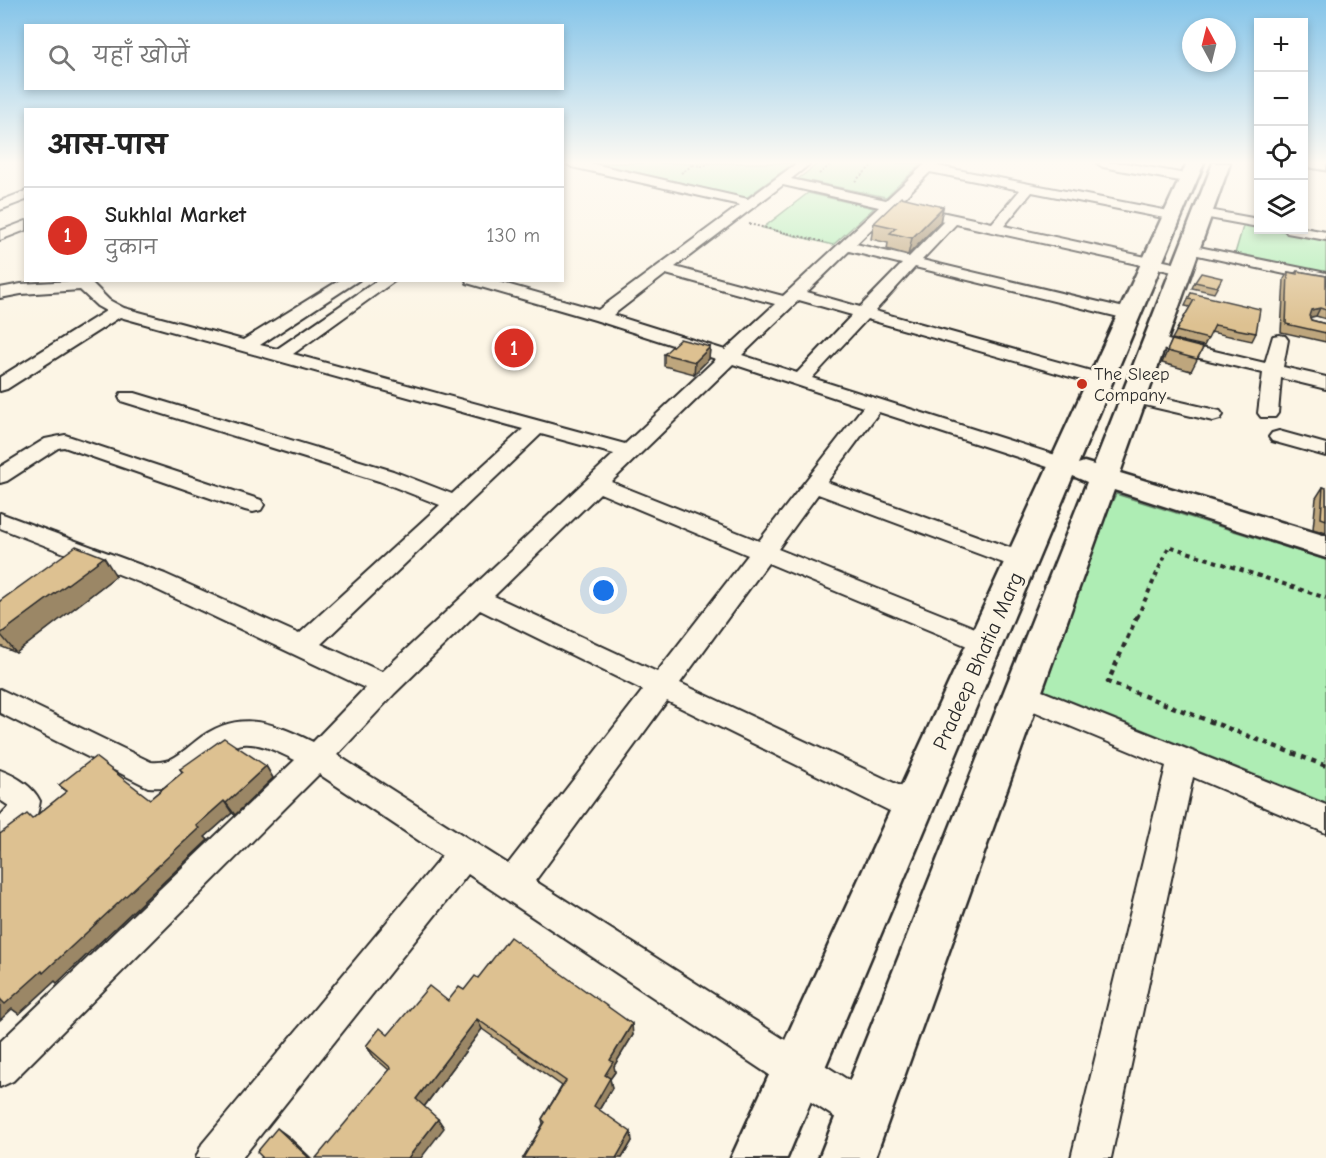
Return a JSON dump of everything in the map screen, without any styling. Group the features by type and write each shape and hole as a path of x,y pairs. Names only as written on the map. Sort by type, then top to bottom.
{"street":[{"path":"601,316 734,217"},
{"path":"0,1068 317,757 385,685 876,217"},
{"path":"944,217 1177,273 1326,278"},
{"path":"995,228 1004,217"},
{"name":"Pradeep Bhatia Marg","path":"847,1158 1155,342 1177,273 1188,217"},
{"path":"1212,217 1254,222"},
{"path":"799,381 953,219"},
{"path":"0,237 24,226"},
{"path":"1308,233 1326,236"},
{"path":"0,237 20,245"},
{"path":"845,246 1131,315"},
{"path":"664,269 865,312 1102,380"},
{"name":"Pradeep Bhatia Marg","path":"759,1158 1131,315 1177,273"},
{"path":"246,346 349,282"},
{"path":"280,355 386,282"},
{"path":"480,282 601,316 728,359 1326,548"},
{"path":"0,293 82,283 103,303 118,311 630,452"},
{"path":"0,385 118,311"},
{"path":"1269,413 1273,370 1280,340"},
{"path":"1155,342 1326,382"},
{"path":"128,397 386,476 456,503"},
{"path":"1134,397 1213,415"},
{"path":"513,884 874,405"},
{"path":"302,647 538,426"},
{"path":"1279,437 1326,450"},
{"path":"0,476 52,443 65,441 253,505"},
{"path":"597,484 986,643"},
{"path":"814,485 1022,561"},
{"path":"0,520 157,580 385,685"},
{"path":"477,598 913,807"},
{"path":"1022,694 1326,819"},
{"path":"0,700 148,774 159,777 172,775 219,741 240,732 261,733 317,757 796,1071 864,1113"},
{"path":"1091,1158 1182,760"},
{"path":"0,783 25,801 22,817 0,834"},
{"path":"216,1158 465,853"}],"path":[{"path":"730,220 845,246"},
{"path":"1326,598 1169,546 1108,682 1326,766"}],"green space":[{"path":"777,217 864,217 833,245 763,228"},
{"path":"1244,223 1254,225 1254,234 1299,234 1326,239 1326,276 1234,257"},
{"path":"1116,494 1326,560 1326,803 1026,683"}],"building":[{"path":"880,217 933,217 912,238 890,233 896,228 874,223"},
{"path":"1297,271 1326,276 1326,310 1320,308 1311,310 1309,316 1311,320 1326,324 1326,333 1286,324 1288,272 1297,274"},
{"path":"1201,273 1222,278 1217,287 1195,282"},
{"path":"1191,293 1260,309 1256,333 1215,325 1208,339 1176,331 1194,300 1188,299"},
{"path":"680,339 710,347 695,362 664,354"},
{"path":"1172,340 1203,348 1197,359 1167,351"},
{"path":"1323,487 1326,488 1326,520 1321,518"},
{"path":"76,546 104,557 0,634 0,601"},
{"path":"224,738 266,766 226,803 224,801 196,826 199,828 43,973 42,971 5,1004 0,999 0,834 27,814 32,819 67,791 59,785 95,757 150,799 183,772 180,769"},
{"path":"510,937 632,1024 610,1060 613,1062 605,1075 610,1078 594,1106 631,1132 616,1158 523,1158 545,1122 542,1119 566,1081 477,1019 416,1099 438,1119 408,1158 316,1158 391,1068 366,1046 380,1028 388,1035 429,986 448,1001 459,987 464,990 475,976 478,978"},
{"path":"277,1128 309,1158 261,1158 257,1152"}],"place":[{"name":"Sukhlal Market","path":"514,348"},
{"name":"The Sleep Company","path":"1082,384"}]}
